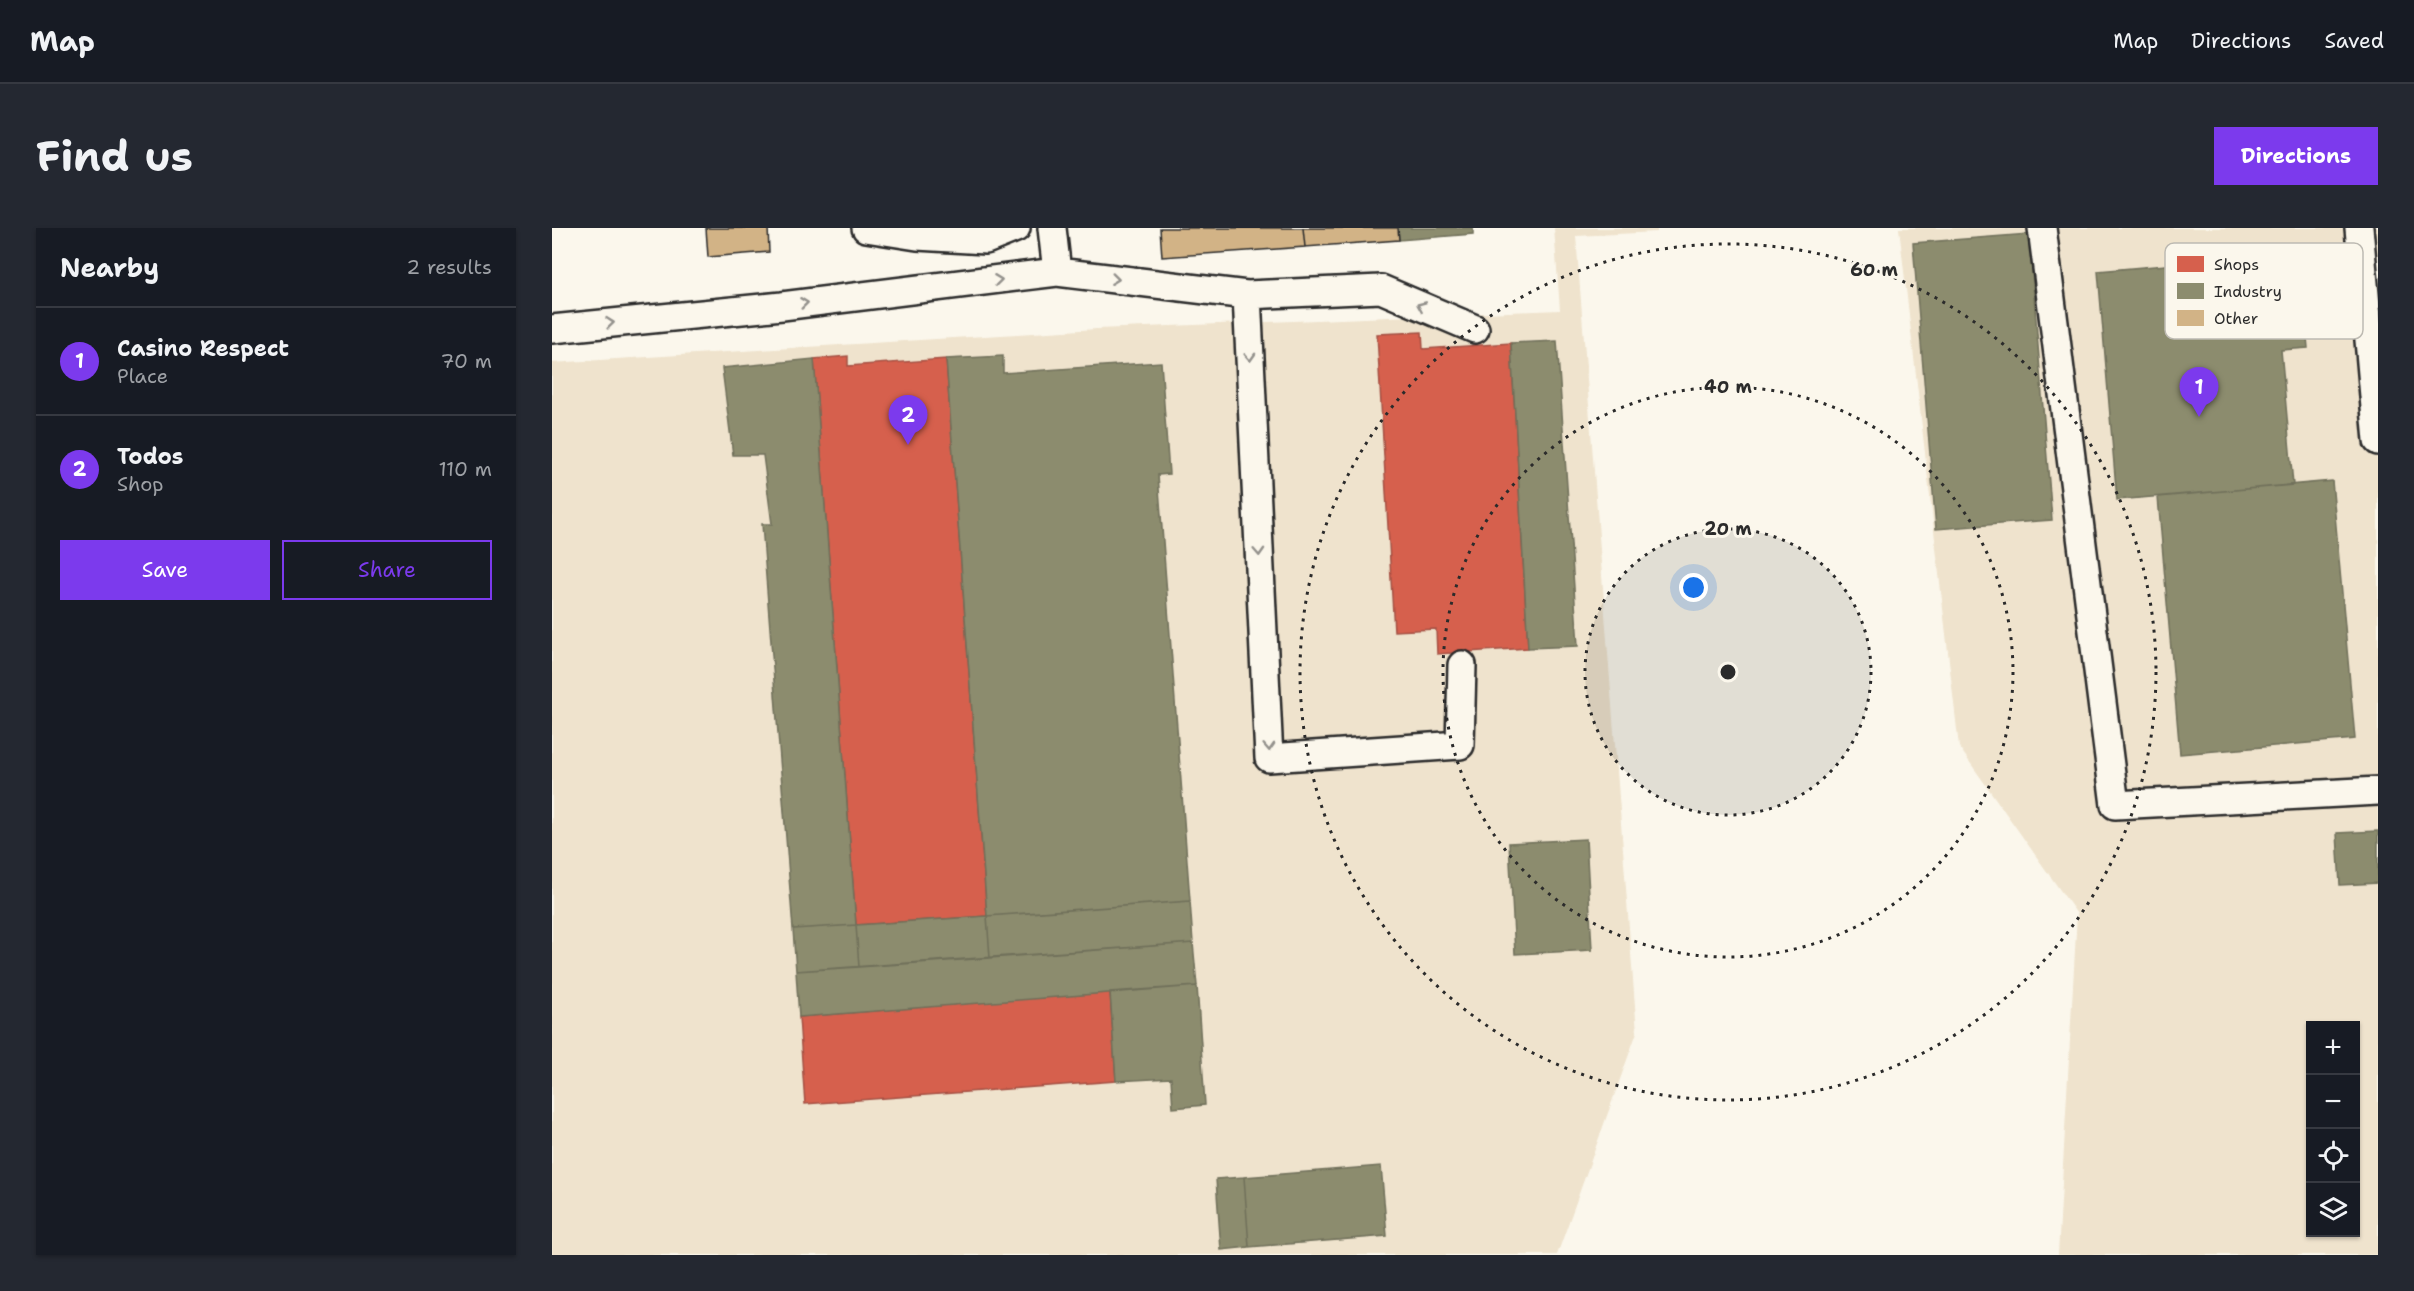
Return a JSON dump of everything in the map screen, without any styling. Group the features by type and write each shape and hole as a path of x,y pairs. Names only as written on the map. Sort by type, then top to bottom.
{"lane":[{"path":"866,228 917,236 986,240 1016,228"},
{"path":"1052,228 1057,272"},
{"path":"2042,228 2115,805 2378,791"},
{"path":"2360,243 2359,228 2378,244"},
{"path":"552,329 782,306 1057,272 1246,295 1381,289 1475,329"},
{"path":"2363,273 2378,441"},
{"path":"1246,295 1269,758 1460,745 1462,665"}],"shaded area":[{"path":"1554,228 1657,228 1657,232 1576,236 1637,1032 1557,1255 552,1255 552,363 1097,329 1560,310"},
{"path":"1899,228 2378,228 2378,1255 2058,1255 2077,914 1959,747"}],"building: Shops":[{"path":"1422,332 1423,349 1511,343 1528,648 1437,654 1436,629 1394,631 1377,334"},
{"path":"848,356 848,366 946,359 987,916 856,925 814,359"},
{"path":"1110,992 1116,1081 805,1104 799,1017"}],"building: Industry":[{"path":"1398,228 1473,228 1473,234 1399,240"},
{"path":"2029,234 2052,520 1936,529 1913,243"},
{"path":"2165,265 2165,339 2307,339 2308,348 2281,350 2293,485 2117,500 2098,271"},
{"path":"1557,341 1578,646 1528,648 1511,343"},
{"path":"1003,356 1003,373 1161,362 1169,474 1158,475 1190,901 987,916 946,359"},
{"path":"814,359 856,925 793,929 762,524 772,524 763,455 733,455 722,368"},
{"path":"2332,481 2355,739 2180,754 2158,497"},
{"path":"2378,831 2378,883 2340,885 2337,833"},
{"path":"1586,839 1592,950 1515,954 1509,843"},
{"path":"1190,901 1193,943 990,958 987,916"},
{"path":"987,916 990,958 859,967 856,925"},
{"path":"856,925 859,967 796,971 793,929"},
{"path":"1193,943 1197,986 799,1017 796,971"},
{"path":"1197,986 1205,1105 1173,1108 1171,1078 1116,1081 1110,992"},
{"path":"1381,1166 1387,1236 1249,1247 1244,1177"},
{"path":"1244,1177 1249,1247 1221,1250 1216,1179"}],"building: Other":[{"path":"706,228 768,228 769,252 708,257"},
{"path":"1160,228 1303,228 1305,247 1162,257"},
{"path":"1303,228 1398,228 1399,240 1305,247"}],"place":[{"name":"Casino Respect","path":"2199,417"},
{"name":"Todos","path":"908,445"}]}
